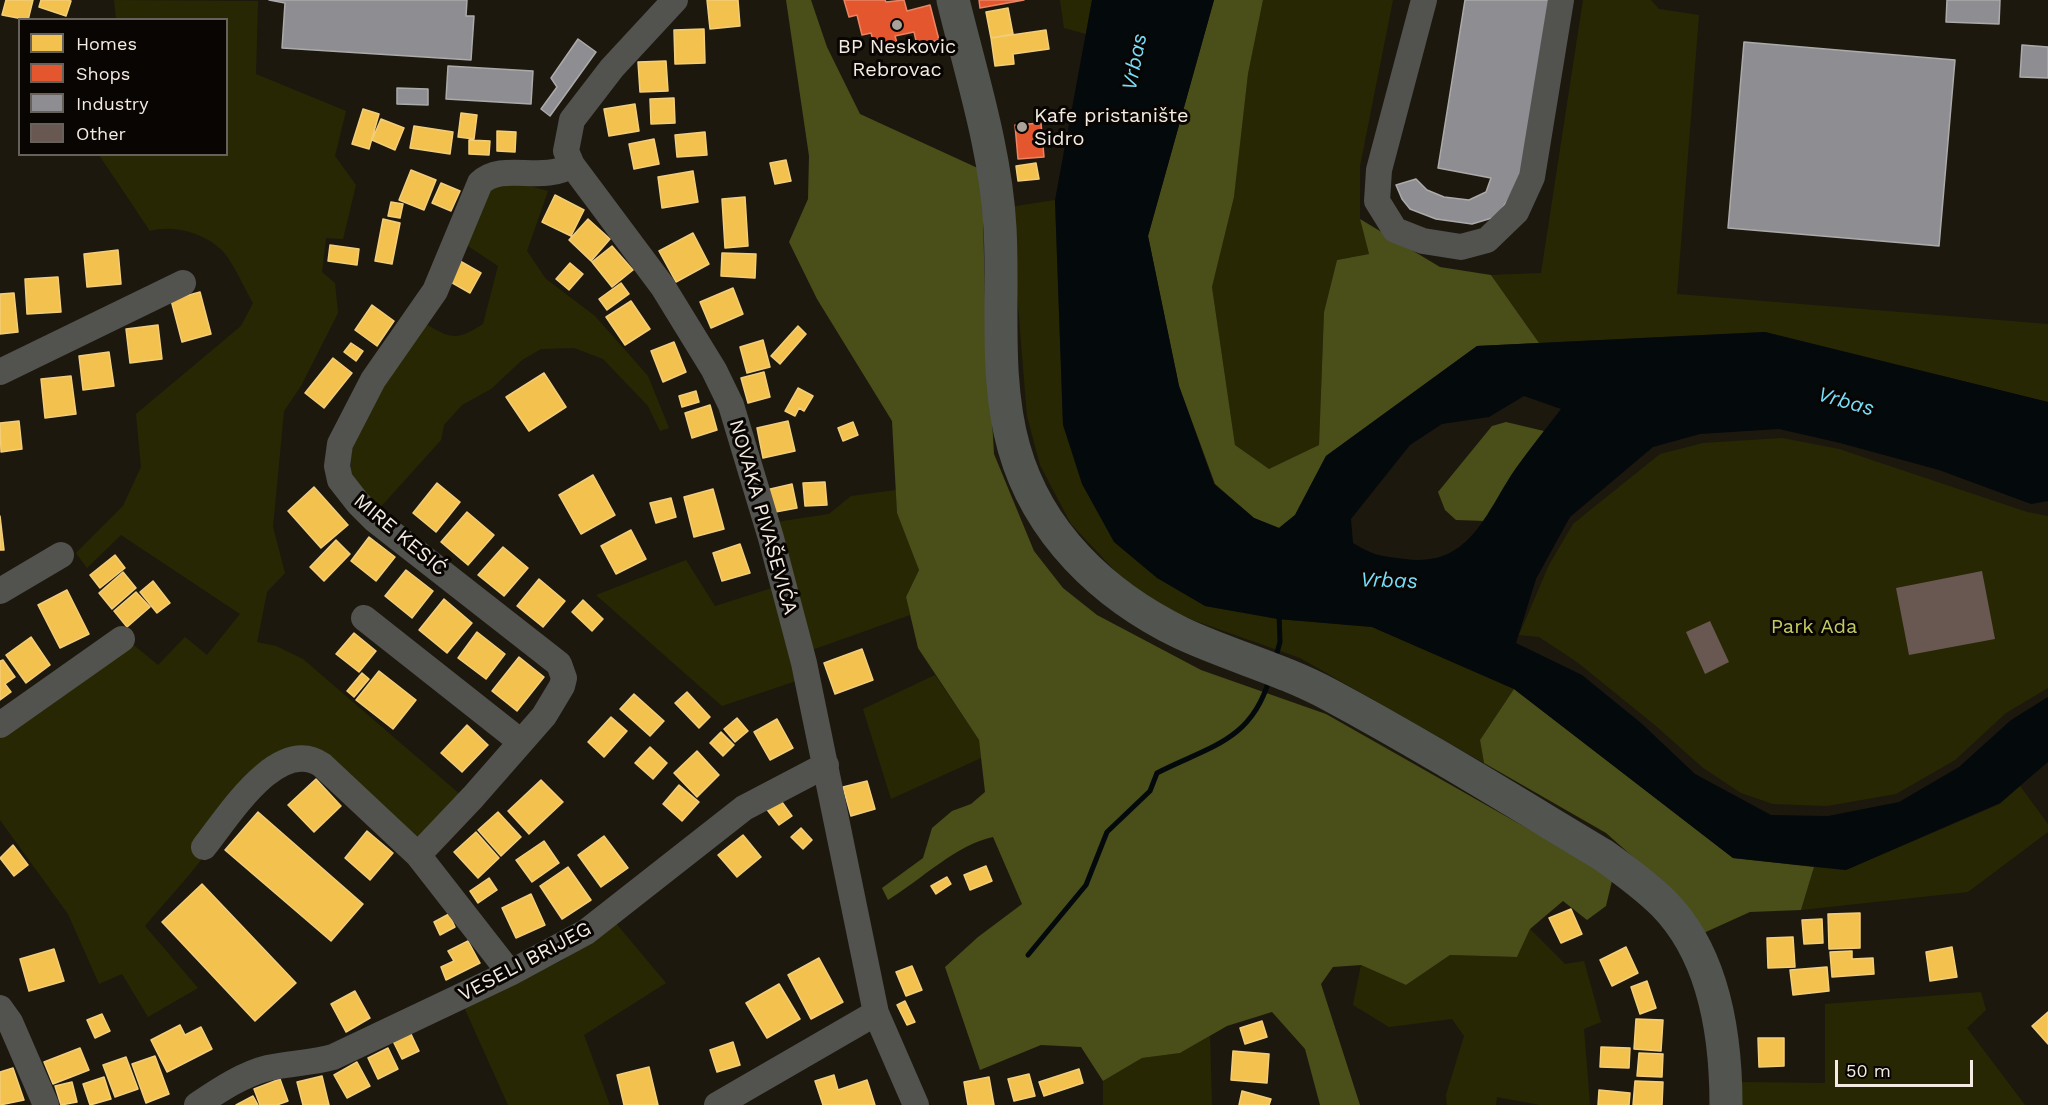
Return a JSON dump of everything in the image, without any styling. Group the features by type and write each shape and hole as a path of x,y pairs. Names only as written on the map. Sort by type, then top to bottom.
{"main road":[{"path":"953,0 995,177 1000,227 1005,402 1014,447 1032,499 1060,542 1097,577 1125,599 1180,632 1291,676 1419,745 1603,855 1665,905 1689,940 1711,988 1724,1043 1726,1105"}],"street":[{"path":"572,165 566,151 572,120 612,68 675,0"},
{"path":"1424,0 1379,170 1377,201 1395,230 1423,242 1461,247 1487,240 1516,212 1532,177 1561,0"},
{"name":"MIRE KESIĆ","path":"418,855 544,716 559,693 564,678 559,664 363,509 340,480 338,455 340,444 373,380 435,291 480,183 493,173 549,175 572,165"},
{"name":"NOVAKA PIVAŠEVIĆA","path":"572,165 673,302 714,370 731,405 774,549 804,663 876,1013 916,1105"},
{"path":"0,372 183,283"},
{"path":"0,591 61,555"},
{"path":"364,618 521,742"},
{"path":"0,725 122,639"},
{"path":"204,847 267,773 296,757 306,758 322,765 418,855 510,973"},
{"name":"VESELI BRIJEG","path":"197,1105 236,1082 268,1068 304,1064 333,1057 510,973 586,932 744,808 826,765"},
{"path":"0,1008 10,1022 46,1105"},
{"path":"717,1105 876,1013"}],"green space":[{"path":"114,0 258,1 256,74 346,111 335,156 356,185 343,239 326,238 322,272 335,283 338,313 301,386 284,411 273,527 285,573 267,592 257,642 276,646 303,659 462,796 419,840 293,748 274,756 259,766 247,778 205,855 145,926 198,988 148,1017 122,974 99,984 68,914 0,820 0,738 130,642 158,665 185,637 207,655 240,614 121,535 87,568 76,553 123,506 141,467 136,414 241,326 253,303 226,255 211,241 180,230 150,231 100,156 228,156 228,18 116,18"},
{"path":"786,0 811,0 827,47 860,114 982,170 985,299 994,454 1034,551 1063,588 1097,615 1201,670 1326,714 1583,860 1612,881 1606,906 1587,920 1563,901 1530,929 1517,957 1450,955 1406,985 1361,965 1333,967 1321,984 1360,1105 1320,1105 1305,1049 1272,1012 1227,1026 1180,1053 1142,1058 1103,1081 1081,1047 1041,1045 980,1070 945,967 978,937 1022,904 993,837 966,847 888,900 882,888 923,858 932,828 952,811 971,804 985,792 979,740 918,648 906,597 919,570 897,513 892,421 817,299 789,242 808,199 809,156"},
{"path":"1060,0 1092,0 1086,34 1064,28"},
{"path":"1214,0 1263,0 1248,74 1234,197 1212,287 1235,445 1269,469 1319,445 1324,312 1337,260 1369,254 1360,219 1440,267 1491,275 1539,343 1477,346 1326,456 1295,515 1279,528 1254,518 1215,484 1179,386 1148,236"},
{"path":"1263,0 1393,0 1360,166 1360,219 1369,254 1337,260 1324,312 1319,445 1269,470 1235,445 1212,287 1234,197 1248,74"},
{"path":"1583,0 1651,0 1659,9 1699,15 1677,294 2048,324 2048,402 1765,332 1539,343 1491,275 1541,273"},
{"path":"513,181 548,191 527,251 546,279 595,316 648,376 669,428 660,431 648,406 603,359 574,348 541,349 522,360 491,389 462,405 444,425 441,440 378,510 354,481 351,463 354,442 362,421 387,377 426,324 442,333 455,336 467,333 483,324 498,266 465,244 488,190"},
{"path":"1055,200 1063,425 1205,606 1278,619 1372,627 1514,689 1480,740 1484,763 1300,658 1187,618 1134,591 1071,524 1040,465 1027,416 1010,207"},
{"path":"1506,422 1544,431 1515,470 1485,521 1456,520 1445,510 1438,492 1492,426"},
{"name":"Park Ada","path":"1782,438 1839,449 2027,512 2048,516 2048,688 2006,713 1955,760 1896,794 1827,806 1773,804 1741,793 1702,767 1656,726 1577,662 1539,637 1519,635 1549,565 1573,524 1660,454 1703,443"},
{"path":"896,490 897,513 919,570 906,597 910,615 809,651 776,522 829,514 851,496"},
{"path":"686,560 715,606 772,588 799,680 722,706 596,595"},
{"path":"935,675 979,740 981,758 891,799 863,709"},
{"path":"1514,689 1733,858 1814,867 1801,910 1750,912 1697,936 1684,902 1606,833 1484,763 1480,740"},
{"path":"2020,786 2048,824 2048,832 1968,892 1801,910 1814,867 1846,870 2000,804"},
{"path":"614,921 666,983 584,1035 610,1105 508,1105 464,1007 563,960"},
{"path":"1530,929 1565,964 1584,961 1601,1022 1584,1029 1590,1105 1540,1105 1497,1097 1496,1105 1447,1105 1446,1095 1464,1036 1452,1019 1389,1027 1353,1005 1361,965 1406,985 1450,955 1517,957"},
{"path":"1981,992 1986,1010 1967,1028 2025,1105 1739,1105 1737,1082 1825,1083 1825,1004"},
{"path":"1210,1036 1212,1105 1103,1105 1103,1081 1142,1058 1180,1053"}],"water":[{"name":"Vrbas","path":"1092,0 1214,0 1148,236 1179,386 1214,484 1254,518 1279,528 1295,515 1326,456 1477,346 1765,332 2048,402 2048,501 2031,504 1939,470 1779,429 1700,434 1653,447 1570,517 1536,579 1516,643 1582,675 1641,723 1695,774 1771,815 1828,816 1899,802 1959,767 2011,720 2048,697 2048,762 2000,803 1846,870 1733,858 1514,689 1372,627 1278,619 1205,606 1157,578 1114,542 1082,484 1063,425 1055,200","holes":["1524,396 1561,409 1516,468 1485,518 1461,546 1446,555 1427,559 1405,559 1378,555 1353,543 1351,519 1410,445 1442,424 1489,417"]}],"building: Homes":[{"path":"6,0 33,0 28,18 2,15"},
{"path":"41,0 71,1 66,16 39,7"},
{"path":"707,0 738,0 740,26 710,29"},
{"path":"1008,8 1013,34 991,38 986,12"},
{"path":"704,29 705,63 675,64 674,30"},
{"path":"1046,30 1049,49 1013,54 1014,64 995,66 991,38"},
{"path":"666,61 668,91 640,92 638,62"},
{"path":"674,98 675,123 651,124 650,99"},
{"path":"635,104 639,131 609,136 604,109"},
{"path":"363,109 379,114 369,149 352,144"},
{"path":"461,113 477,115 474,139 458,137"},
{"path":"381,119 404,128 395,150 372,140"},
{"path":"414,126 453,132 450,154 410,148"},
{"path":"497,131 516,132 515,152 497,151"},
{"path":"705,132 707,155 677,157 675,135"},
{"path":"654,139 659,164 634,169 629,144"},
{"path":"469,140 490,141 489,155 469,154"},
{"path":"786,160 791,181 775,184 770,163"},
{"path":"1036,163 1039,179 1018,181 1016,166"},
{"path":"411,170 436,180 424,210 399,200"},
{"path":"693,171 698,202 662,208 658,177"},
{"path":"441,183 460,191 451,211 432,203"},
{"path":"555,195 584,210 571,236 542,222"},
{"path":"745,197 748,246 725,248 722,199"},
{"path":"391,202 403,204 400,218 388,216"},
{"path":"383,219 400,223 392,264 375,261"},
{"path":"588,219 610,239 591,261 569,240"},
{"path":"693,233 709,264 676,282 659,251"},
{"path":"330,245 359,249 357,265 328,261"},
{"path":"612,246 633,270 612,287 592,262"},
{"path":"118,250 121,284 87,287 84,254"},
{"path":"722,253 756,254 755,278 721,276"},
{"path":"460,261 481,273 470,293 449,281"},
{"path":"570,263 583,274 569,290 556,279"},
{"path":"58,277 61,312 27,314 25,279"},
{"path":"621,283 629,294 607,310 599,299"},
{"path":"733,288 743,314 711,328 700,302"},
{"path":"200,292 211,334 182,342 171,300"},
{"path":"14,293 18,332 0,334 0,294"},
{"path":"631,301 650,329 625,345 606,317"},
{"path":"372,305 394,321 377,346 355,330"},
{"path":"158,325 162,359 130,363 126,329"},
{"path":"798,326 806,334 780,364 771,356"},
{"path":"763,340 770,367 747,373 740,347"},
{"path":"674,342 686,372 663,382 651,351"},
{"path":"351,343 363,351 356,361 344,352"},
{"path":"109,352 114,386 83,390 79,356"},
{"path":"333,358 352,373 324,408 305,393"},
{"path":"764,372 770,397 748,403 741,378"},
{"path":"544,373 566,407 529,431 506,397"},
{"path":"71,376 76,414 45,418 41,379"},
{"path":"798,388 813,396 804,411 799,408 795,416 785,411"},
{"path":"696,391 699,402 682,407 679,396"},
{"path":"710,405 717,430 692,438 685,413"},
{"path":"19,421 22,449 1,452 0,423"},
{"path":"788,421 795,451 763,458 757,428"},
{"path":"853,422 858,435 843,441 838,428"},
{"path":"593,475 615,515 581,534 559,495"},
{"path":"825,482 827,505 805,506 803,483"},
{"path":"437,483 460,502 436,532 413,513"},
{"path":"792,484 797,508 770,513 766,490"},
{"path":"314,487 348,525 321,548 288,511"},
{"path":"713,489 724,529 694,537 684,497"},
{"path":"671,498 676,517 656,523 650,503"},
{"path":"467,512 494,535 468,565 441,542"},
{"path":"0,516 4,550 0,550"},
{"path":"631,530 646,559 616,574 601,546"},
{"path":"369,537 395,557 376,581 351,561"},
{"path":"336,540 350,554 324,581 310,567"},
{"path":"740,544 750,573 722,581 713,553"},
{"path":"503,547 528,568 504,596 478,575"},
{"path":"115,555 125,568 100,588 90,575"},
{"path":"406,570 433,591 412,618 385,596"},
{"path":"123,572 136,588 112,609 99,593"},
{"path":"539,579 565,601 543,627 517,606"},
{"path":"153,581 170,603 157,613 140,592"},
{"path":"67,590 89,634 60,648 38,605"},
{"path":"136,592 150,607 127,627 114,611"},
{"path":"444,599 472,623 447,653 419,630"},
{"path":"583,600 603,619 592,631 572,612"},
{"path":"477,632 505,654 486,679 458,658"},
{"path":"354,633 376,651 359,672 336,654"},
{"path":"31,637 50,665 26,683 6,655"},
{"path":"862,649 873,680 835,694 824,663"},
{"path":"519,657 544,677 517,711 492,691"},
{"path":"3,660 15,677 5,684 11,692 0,700 0,661"},
{"path":"379,671 416,700 393,729 356,700"},
{"path":"362,673 369,679 354,697 347,691"},
{"path":"687,692 710,717 699,728 675,703"},
{"path":"634,694 664,721 650,736 620,709"},
{"path":"611,717 627,731 604,757 588,742"},
{"path":"737,718 748,731 735,742 724,729"},
{"path":"777,719 793,748 770,760 754,732"},
{"path":"467,725 488,745 462,772 441,753"},
{"path":"721,732 734,745 723,756 710,743"},
{"path":"650,747 667,763 653,779 635,763"},
{"path":"697,751 719,775 697,797 674,773"},
{"path":"316,779 341,806 314,832 288,805"},
{"path":"541,780 563,802 529,834 508,811"},
{"path":"867,781 875,809 851,816 843,787"},
{"path":"679,785 699,802 682,821 663,804"},
{"path":"779,798 792,816 779,825 765,807"},
{"path":"258,812 363,904 331,941 225,850"},
{"path":"498,812 521,837 501,856 478,830"},
{"path":"801,828 812,840 803,849 791,837"},
{"path":"367,831 393,853 370,880 345,858"},
{"path":"476,832 499,858 478,878 454,852"},
{"path":"743,835 761,857 737,877 718,855"},
{"path":"604,836 628,868 601,887 578,855"},
{"path":"544,841 559,863 532,882 516,860"},
{"path":"13,845 28,865 14,876 0,858"},
{"path":"986,866 992,881 970,890 964,875"},
{"path":"568,867 591,900 562,919 540,886"},
{"path":"947,877 951,884 936,894 931,886"},
{"path":"489,878 497,890 478,903 470,891"},
{"path":"202,884 296,983 255,1021 162,922"},
{"path":"531,894 545,925 516,938 502,908"},
{"path":"1571,909 1582,934 1561,943 1549,918"},
{"path":"1860,913 1860,948 1829,949 1828,914"},
{"path":"449,914 455,927 440,935 434,922"},
{"path":"1822,919 1823,943 1804,944 1802,920"},
{"path":"1793,937 1795,967 1768,968 1767,938"},
{"path":"468,941 480,963 446,980 441,967 454,961 448,951"},
{"path":"1626,947 1638,973 1612,986 1600,960"},
{"path":"1952,947 1957,977 1930,981 1926,952"},
{"path":"54,949 64,981 29,991 20,959"},
{"path":"1852,951 1852,959 1873,958 1874,974 1832,977 1830,952"},
{"path":"819,958 843,1002 811,1019 788,975"},
{"path":"912,966 922,990 906,996 896,972"},
{"path":"1827,967 1829,991 1793,995 1790,970"},
{"path":"1647,981 1656,1008 1640,1014 1631,987"},
{"path":"779,984 800,1019 767,1038 746,1003"},
{"path":"355,991 370,1018 346,1032 331,1004"},
{"path":"905,1001 915,1022 907,1025 897,1005"},
{"path":"2048,1012 2048,1044 2032,1026"},
{"path":"102,1014 110,1031 95,1038 87,1020"},
{"path":"1636,1019 1663,1020 1661,1051 1634,1049"},
{"path":"1262,1021 1267,1037 1245,1044 1240,1028"},
{"path":"180,1025 185,1035 201,1027 212,1049 167,1072 151,1040"},
{"path":"410,1032 419,1051 402,1059 393,1041"},
{"path":"1758,1038 1784,1038 1784,1066 1759,1067"},
{"path":"733,1042 740,1065 717,1072 710,1050"},
{"path":"1601,1047 1630,1048 1629,1068 1600,1067"},
{"path":"80,1048 89,1070 53,1084 44,1062"},
{"path":"388,1048 398,1069 378,1079 368,1058"},
{"path":"1233,1051 1269,1054 1267,1083 1231,1080"},
{"path":"1639,1053 1663,1054 1662,1077 1637,1076"},
{"path":"155,1056 169,1094 146,1103 132,1064"},
{"path":"126,1057 138,1089 115,1097 103,1065"},
{"path":"357,1062 370,1086 347,1098 334,1075"},
{"path":"649,1067 658,1105 624,1105 617,1075"},
{"path":"13,1068 24,1100 0,1105 0,1072"},
{"path":"1079,1069 1083,1083 1044,1096 1039,1082"},
{"path":"1029,1074 1035,1096 1014,1101 1008,1079"},
{"path":"834,1075 838,1090 867,1080 875,1105 823,1105 815,1081"},
{"path":"322,1076 329,1105 303,1105 297,1082"},
{"path":"104,1077 111,1099 90,1105 83,1084"},
{"path":"989,1077 994,1105 968,1105 964,1082"},
{"path":"280,1079 288,1101 277,1105 260,1105 254,1089"},
{"path":"1635,1081 1663,1082 1662,1105 1633,1105"},
{"path":"72,1082 77,1102 61,1105 55,1086"},
{"path":"1599,1090 1630,1093 1629,1105 1598,1105"},
{"path":"1242,1091 1271,1099 1269,1105 1239,1105"},
{"path":"253,1096 258,1105 236,1105"}],"building: Shops":[{"name":"BP Neskovic Rebrovac","path":"844,0 885,0 886,2 904,0 907,11 930,5 939,40 917,45 914,32 895,36 898,46 876,51 871,33 862,35 857,15 849,17"},
{"path":"979,0 1024,0 980,8"},
{"path":"1041,123 1044,157 1018,159 1015,125"}],"building: Industry":[{"path":"269,0 467,0 466,16 474,16 471,60 282,48 285,3"},
{"path":"1465,0 1551,0 1520,183 1501,210 1492,218 1472,224 1436,219 1410,209 1402,199 1396,185 1416,179 1427,190 1444,197 1469,200 1486,192 1491,178 1438,168"},
{"path":"1947,0 2000,0 1999,24 1946,22"},
{"path":"578,39 596,52 550,116 541,109 557,87 551,78"},
{"path":"1744,42 1955,60 1939,246 1728,228"},
{"path":"2022,45 2048,47 2048,78 2020,77"},
{"path":"448,66 533,71 531,104 446,99"},
{"path":"397,88 428,89 428,105 397,104"}],"building: Other":[{"path":"1982,571 1995,639 1909,655 1896,588"},
{"path":"1710,621 1729,662 1705,674 1686,632"}],"waterway":[{"path":"1275,660 1280,642 1279,613"},
{"path":"1028,955 1086,885 1107,832 1150,791 1157,773 1210,748 1239,730 1261,701 1269,680"}],"place":[{"name":"BP Neskovic Rebrovac","path":"897,25"},
{"name":"Kafe pristanište Sidro","path":"1022,127"}]}
